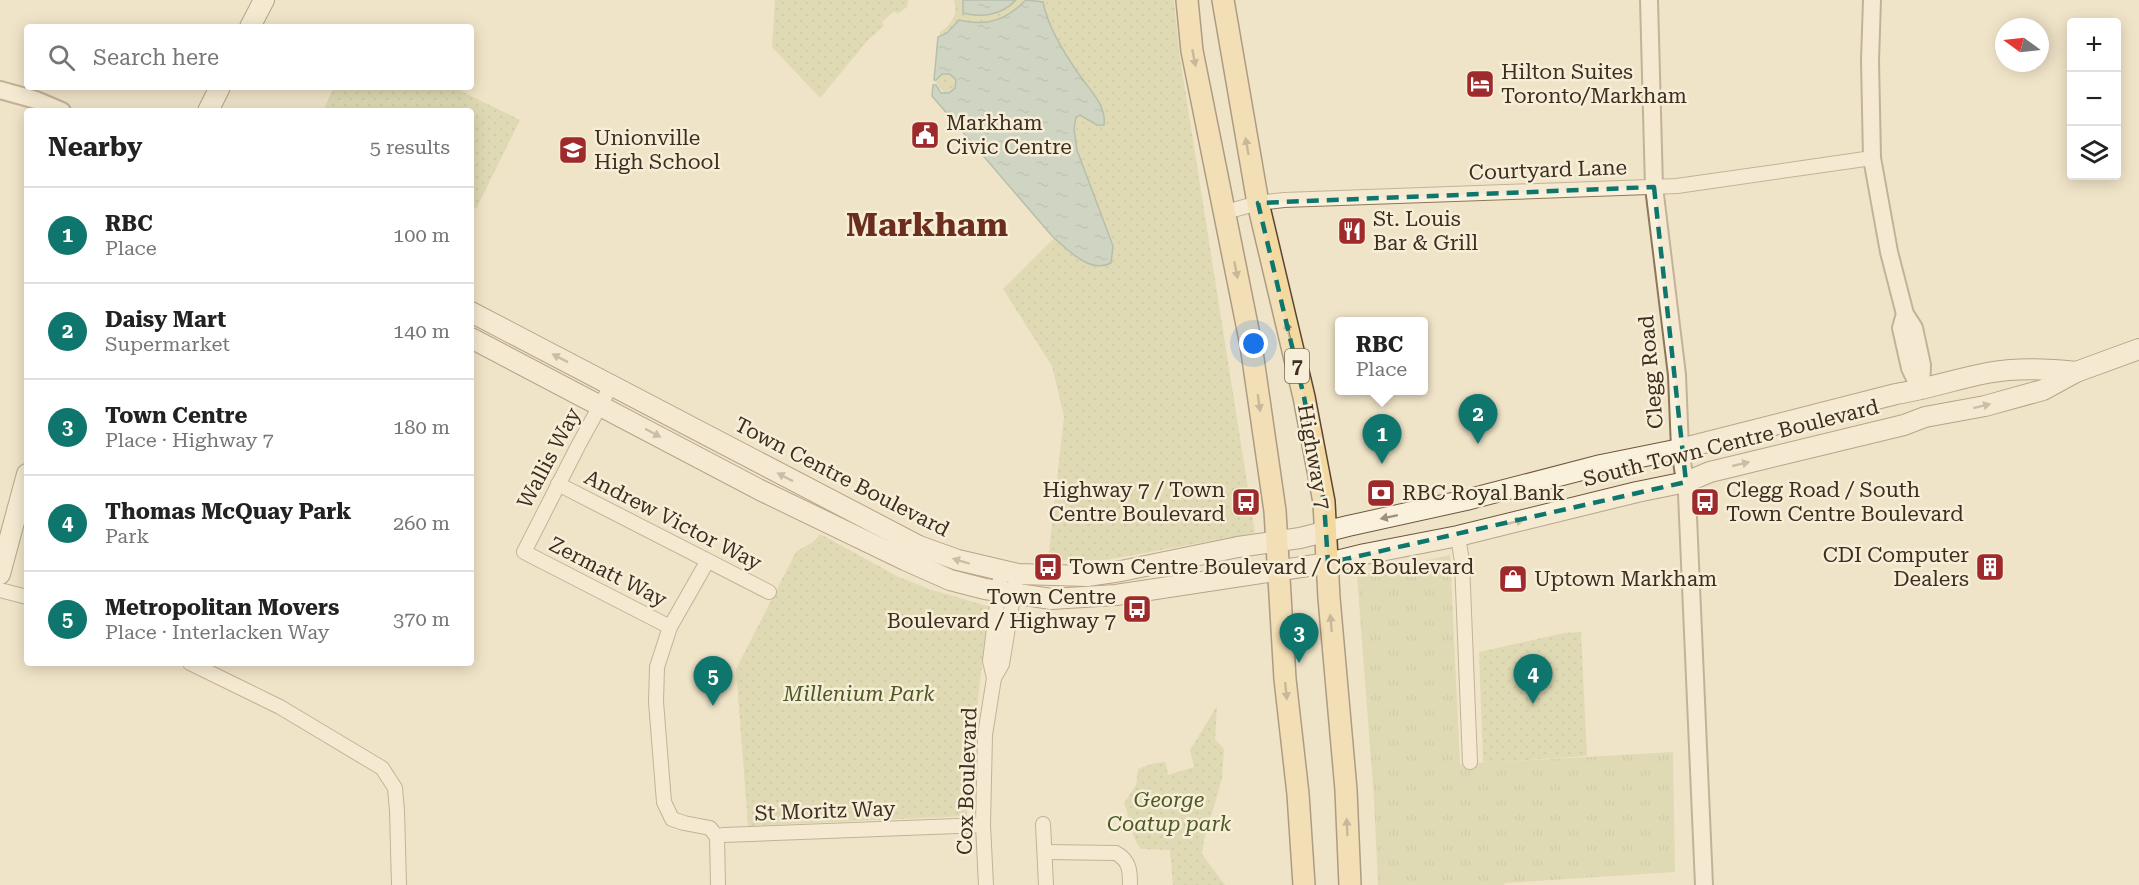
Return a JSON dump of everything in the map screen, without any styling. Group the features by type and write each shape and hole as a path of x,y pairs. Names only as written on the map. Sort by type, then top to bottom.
{"main road":[{"path":"252,24 264,0"},
{"name":"7","path":"1187,0 1192,51 1251,345 1278,541 1277,570 1285,679 1298,794 1304,885"},
{"name":"Highway 7","path":"1222,0 1258,203 1304,397 1324,502 1329,598 1346,790 1350,885"},
{"path":"210,108 218,90"},
{"name":"Town Centre Boulevard","path":"474,314 919,546 958,560 1009,573 1087,576 1238,547 1300,538 1326,531"},
{"name":"Town Centre Boulevard","path":"474,340 760,490 950,580 1005,593 1051,598 1116,595 1328,563"},
{"name":"South Town Centre Boulevard","path":"1328,563 1458,536 1686,482 1710,472 1855,437 1925,417 1985,406 2043,390 2076,372 2139,349"},
{"name":"South Town Centre Boulevard","path":"1326,531 1466,500 1601,465 1680,449 1896,394 1921,390 1953,380 1991,373 2055,370 2076,372"},
{"path":"2010,372 2016,384 2018,397"},
{"path":"1921,390 1925,417"},
{"path":"0,574 24,485"}],"street":[{"name":"Clegg Road","path":"1649,0 1654,188 1677,375 1680,449 1686,482 1704,885"},
{"path":"1872,0 1870,71 1872,158 1889,252 1905,314 1914,328 1922,365 1921,390"},
{"path":"0,90 55,108"},
{"name":"Courtyard Lane","path":"1226,212 1272,201 1654,188 1872,158"},
{"name":"Wallis Way","path":"524,552 612,384"},
{"name":"Andrew Victor Way","path":"558,484 769,592"},
{"path":"1458,536 1462,562 1470,762"},
{"name":"Zermatt Way","path":"524,552 670,627 707,562"},
{"name":"Cox Boulevard","path":"986,885 983,825 985,735 994,678 990,661 1009,573"},
{"path":"0,590 24,596"},
{"path":"670,627 657,667 657,702 664,802 672,819 710,828 717,837 718,885"},
{"path":"196,666 280,707 382,768 395,788 398,811 399,885"},
{"path":"1043,824 1046,885"},
{"name":"St Moritz Way","path":"717,837 983,825"},
{"path":"1045,852 1116,853 1122,856 1130,866 1130,885"}],"highlighted area":[{"path":"1654,187 1686,482 1328,563 1324,502 1304,397 1258,203"}],"green space":[{"path":"775,0 908,0 907,7 898,14 894,11 882,22 884,26 868,40 820,98 772,47"},
{"path":"954,0 1174,0 1179,51 1255,533 1106,560 1048,560 1064,417 1052,366 1003,289 1063,229 935,82 940,32 953,18"},
{"path":"333,90 459,90 520,120 476,209 474,208 474,108 324,108"},
{"name":"Millenium Park","path":"820,534 899,577 929,589 991,607 980,680 967,816 748,826 736,669 796,552 814,541"},
{"path":"1450,555 1460,764 1673,752 1675,872 1505,883 1504,885 1378,885 1357,576"},
{"path":"1581,632 1587,756 1483,763 1479,652 1564,633"},
{"name":"George Coatup park","path":"1217,706 1215,739 1224,749 1222,779 1202,854 1225,885 1173,885 1170,850 1141,849 1132,833 1124,803 1136,785 1138,769 1154,763 1166,762 1168,775 1194,767 1190,750"}],"water":[{"path":"963,0 1016,0 998,12 977,15 963,13"},
{"path":"1026,0 1043,2 1048,21 1057,39 1103,111 1104,125 1097,125 1080,115 1076,117 1074,129 1077,150 1113,246 1111,263 1103,266 1080,259 1052,236 932,96 933,85 936,85 941,93 949,93 955,88 956,80 950,74 942,74 934,80 938,37 947,33 959,20 978,23 996,20 1011,13"}],"place":[{"name":"Hilton Suites Toronto/Markham","path":"1480,84"},
{"name":"Markham Civic Centre","path":"925,135"},
{"name":"Unionville High School","path":"573,150"},
{"name":"St. Louis Bar & Grill","path":"1352,231"},
{"name":"Daisy Mart","path":"1478,444"},
{"name":"RBC","path":"1382,464"},
{"name":"RBC Royal Bank","path":"1381,493"},
{"name":"Highway 7 / Town Centre Boulevard","path":"1246,502"},
{"name":"Clegg Road / South Town Centre Boulevard","path":"1705,502"},
{"name":"Town Centre Boulevard / Cox Boulevard","path":"1048,567"},
{"name":"CDI Computer Dealers","path":"1990,567"},
{"name":"Uptown Markham","path":"1513,579"},
{"name":"Town Centre Boulevard / Highway 7","path":"1137,609"},
{"name":"Town Centre","path":"1299,663"},
{"name":"Thomas McQuay Park","path":"1533,704"},
{"name":"Metropolitan Movers","path":"713,706"}],"district":[{"name":"Markham","path":"927,224"}]}
